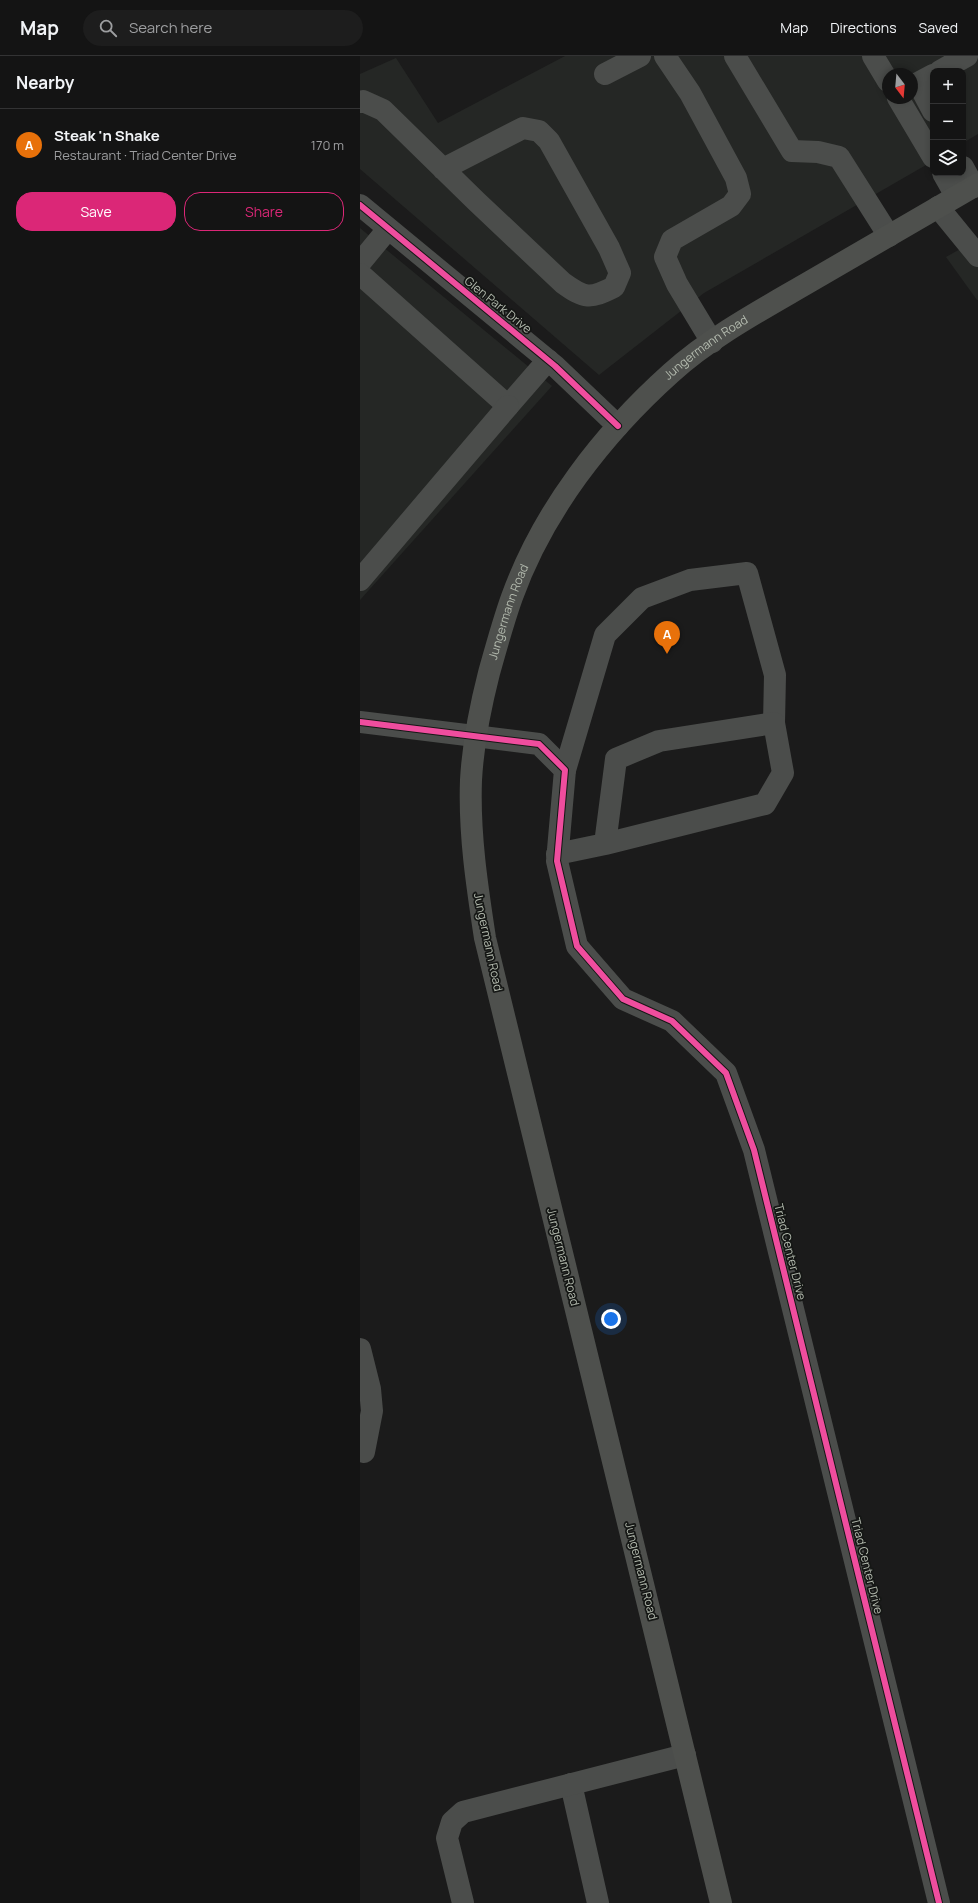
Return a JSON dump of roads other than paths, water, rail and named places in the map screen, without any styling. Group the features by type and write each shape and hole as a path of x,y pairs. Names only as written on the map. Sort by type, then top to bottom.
{"main road":[{"name":"Jungermann Road","path":"721,1903 485,938 474,869 471,781 476,736 497,642 512,596 534,547 560,504 596,452 618,426 671,373 712,342 752,315 969,189"}],"street":[{"path":"605,74 640,56"},
{"path":"665,56 697,106 736,178 740,194 731,206 672,240 665,257 677,284 712,342"},
{"path":"735,56 792,151 818,152 839,157 889,236"},
{"path":"873,56 882,71"},
{"path":"945,68 967,56"},
{"path":"930,77 918,83 930,105"},
{"path":"360,102 363,101 383,110 443,169 563,283 576,292 595,296 614,287 620,273 609,248 549,141 539,131 523,128 443,169"},
{"path":"902,104 930,152"},
{"path":"948,176 969,189"},
{"path":"965,176 969,189"},
{"name":"Glen Park Drive","path":"360,205 548,360 618,426"},
{"path":"938,207 978,256"},
{"path":"360,263 388,229"},
{"path":"360,274 508,406"},
{"path":"360,580 548,360"},
{"name":"Triad Center Drive","path":"774,723 774,675 748,573 690,580 642,598 606,635 565,770 557,861 577,946 623,999 672,1021 726,1073 754,1150 939,1903"},
{"path":"360,722 540,744 565,770"},
{"path":"557,854 605,844 765,804 784,773 774,723 659,741 616,760 605,844"},
{"path":"360,1349 370,1389 372,1411 364,1452"},
{"path":"463,1903 447,1838 452,1822 463,1812 685,1755"},
{"path":"571,1784 598,1903"}],"place":[{"name":"Steak 'n Shake","path":"667,654"}]}
